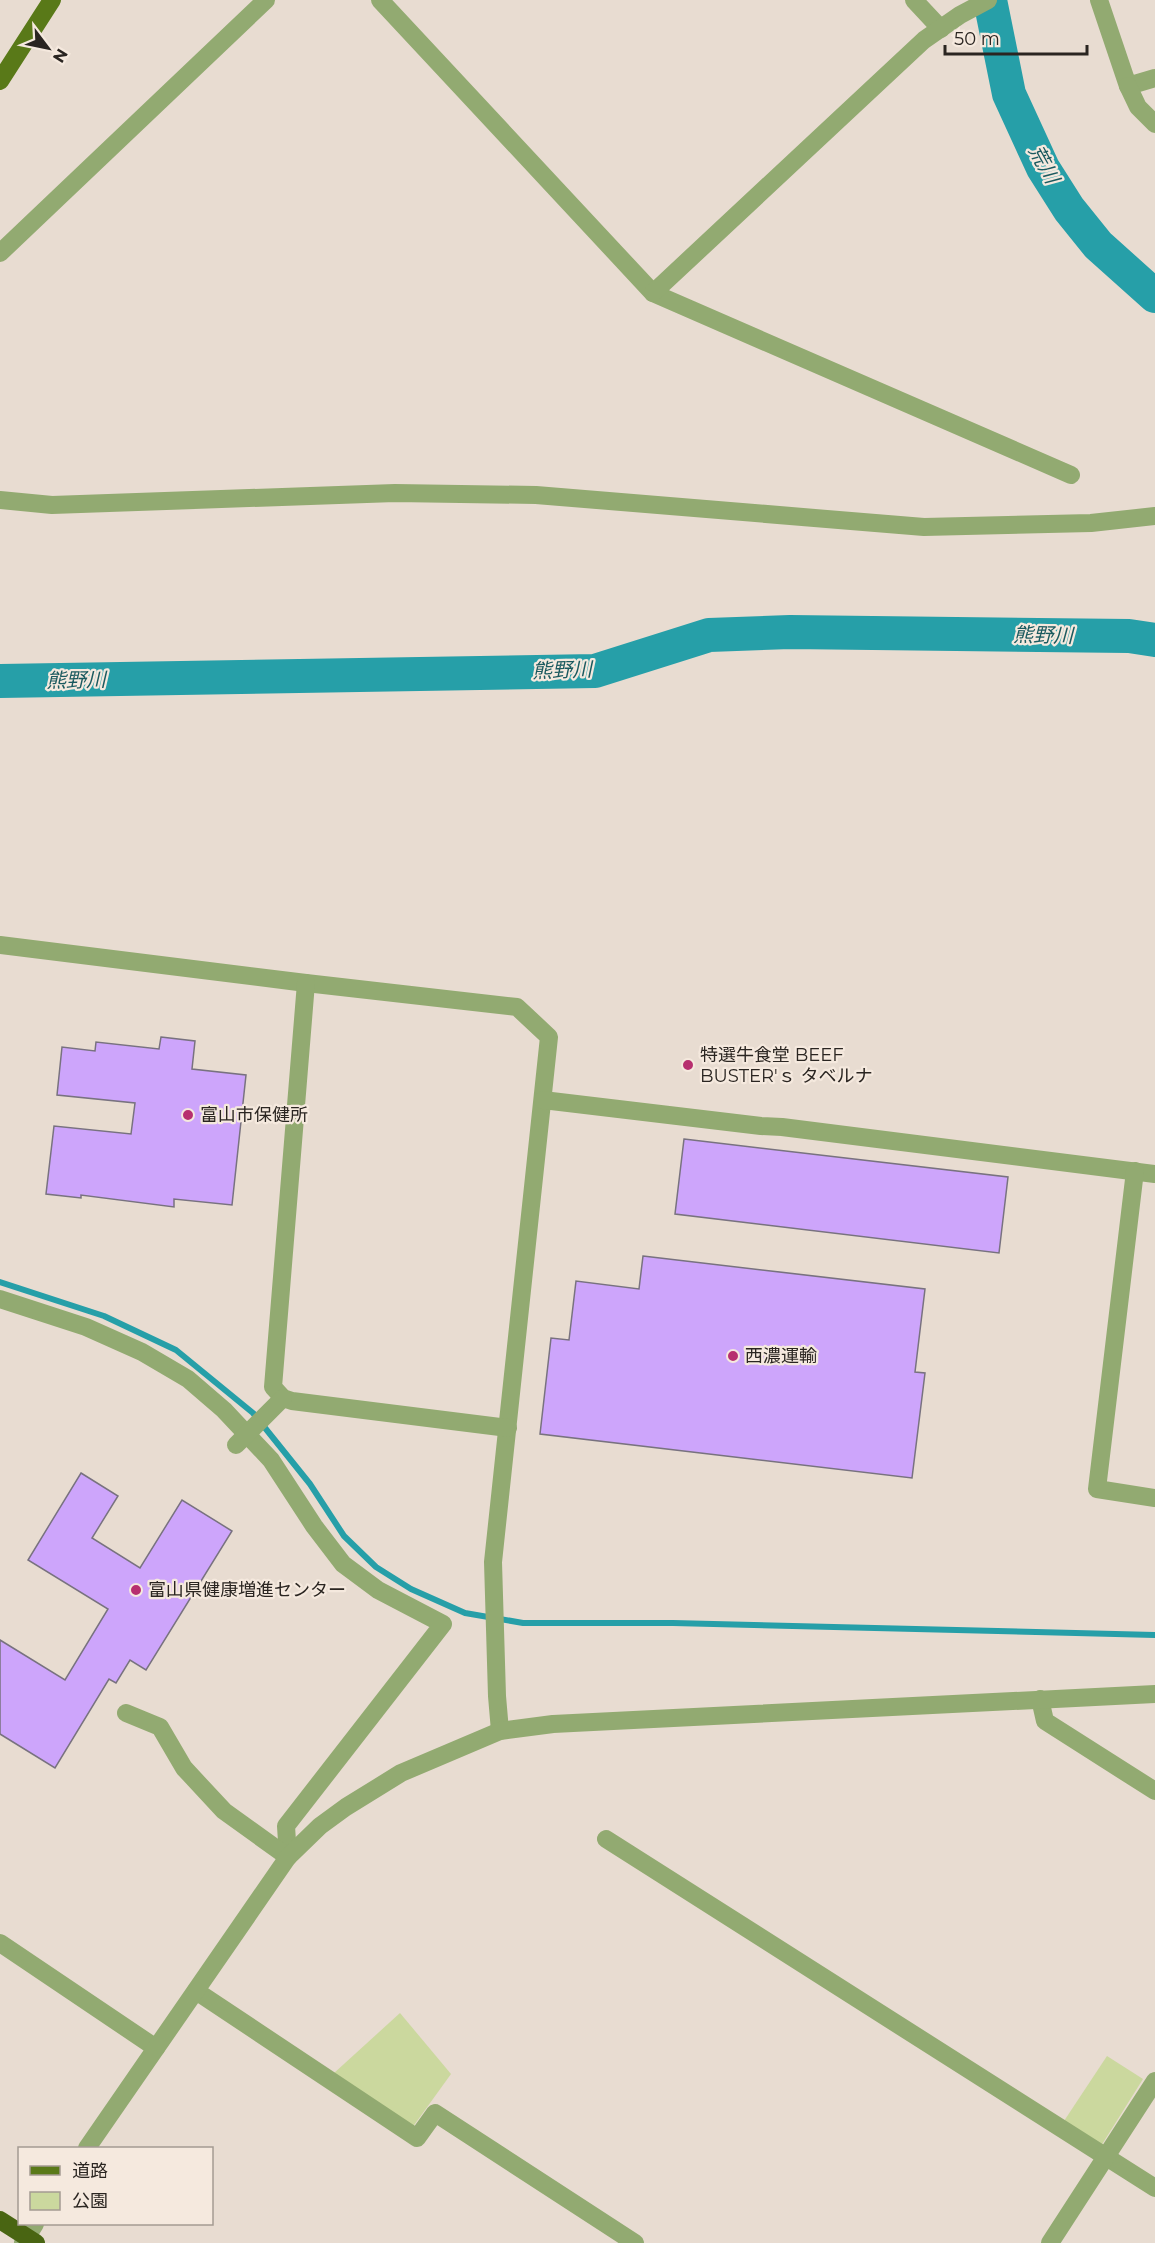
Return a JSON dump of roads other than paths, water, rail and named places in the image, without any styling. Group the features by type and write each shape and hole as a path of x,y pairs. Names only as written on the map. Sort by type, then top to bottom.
{"highway":[{"path":"0,2220 30,2237"}],"main road":[{"path":"0,81 52,0"}],"street":[{"path":"0,253 266,0"},
{"path":"380,0 653,293 1071,475"},
{"path":"914,0 941,28"},
{"path":"653,293 915,49 960,15 988,0"},
{"path":"1099,0 1128,86 1138,107 1155,124"},
{"path":"1128,86 1155,78"},
{"path":"0,500 52,505 395,493 536,495 924,527 1091,523 1155,516"},
{"path":"0,945 517,1007 549,1036 493,1562 497,1696 501,1731"},
{"path":"306,983 273,1387 283,1398 292,1401 508,1428"},
{"path":"543,1100 782,1127 1155,1174"},
{"path":"1135,1171 1097,1490 1155,1498"},
{"path":"0,1299 86,1327 142,1352 188,1379 224,1410 241,1440 271,1460 314,1526 343,1564 378,1590 443,1624 286,1826 288,1857"},
{"path":"241,1440 283,1398"},
{"path":"88,2147 288,1857 320,1826 401,1773 501,1731 553,1724 1155,1694"},
{"path":"1040,1700 1045,1721 1155,1791"},
{"path":"126,1713 160,1727 184,1768 224,1811 288,1857"},
{"path":"606,1839 1155,2188"},
{"path":"0,1944 156,2048"},
{"path":"196,1991 417,2138 435,2113 635,2243"},
{"path":"1050,2243 1155,2081"}],"waterway":[{"name":"荒川","path":"990,0 1009,94 1043,168 1069,209 1098,245 1155,296"},
{"name":"熊野川","path":"0,681 595,671 709,635 790,632 1129,636 1155,640"},
{"path":"0,1282 104,1316 176,1350 253,1413 310,1484 344,1536 376,1567 411,1589 465,1613 523,1623 673,1623 1155,1635"}],"place":[{"name":"特選牛食堂 BEEF BUSTER'ｓ タベルナ","path":"688,1065"},
{"name":"富山市保健所","path":"188,1115"},
{"name":"西濃運輸","path":"733,1356"},
{"name":"富山県健康増進センター","path":"136,1590"}]}
